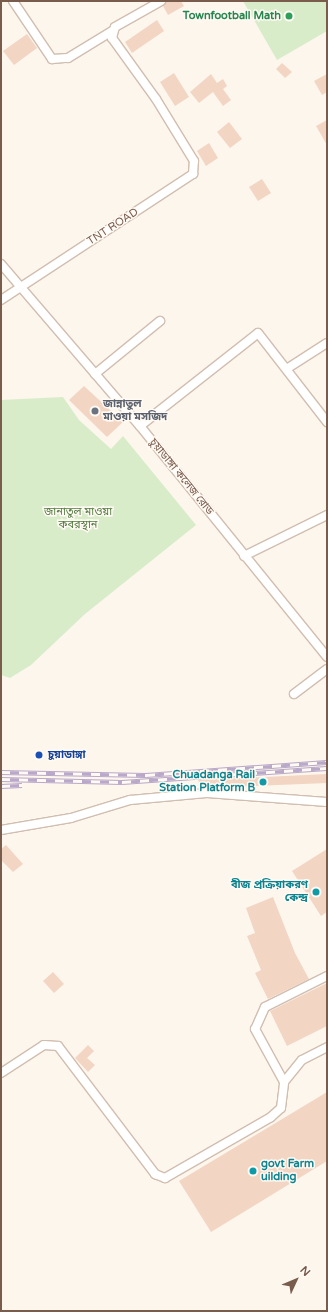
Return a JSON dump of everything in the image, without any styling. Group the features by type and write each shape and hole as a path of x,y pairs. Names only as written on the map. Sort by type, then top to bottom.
{"street":[{"path":"13,1 52,59 68,58 161,1"},
{"name":"TNT ROAD","path":"1,300 20,286 190,178 195,170 194,161 156,99 116,47 112,31"},
{"name":"চুয়াডাঙ্গা কলেজ রোড","path":"1,264 140,426 327,657"},
{"path":"95,374 160,321"},
{"path":"140,426 254,334 261,335 288,368 327,422"},
{"path":"288,368 327,343"},
{"path":"244,556 327,515"},
{"path":"294,694 327,669"},
{"path":"1,830 71,818 130,800 207,793 327,802"},
{"path":"284,1082 255,1029 256,1022 265,1007 327,976"},
{"path":"1,1073 44,1046 58,1046 155,1174 164,1178 271,1117 281,1108 284,1082 302,1060 327,1047"}],"green space":[{"name":"Townfootball Math","path":"243,1 327,1 327,31 277,60"},
{"name":"জানাতুল মাওয়া কবরস্থান","path":"63,397 79,420 111,449 123,436 196,525 85,614 31,665 10,678 1,675 1,400"}],"building":[{"path":"181,1 184,6 168,15 163,6 166,2"},
{"path":"157,20 164,31 132,53 125,42"},
{"path":"27,34 37,48 14,65 3,51"},
{"path":"282,63 292,72 285,78 276,69"},
{"path":"174,73 189,97 175,106 160,82"},
{"path":"211,74 217,83 223,79 227,86 223,89 231,100 223,106 213,92 199,103 190,92"},
{"path":"327,74 327,92 322,95 314,81"},
{"path":"327,120 327,145 316,126"},
{"path":"229,122 242,139 230,148 217,132"},
{"path":"209,143 218,158 206,166 197,151"},
{"path":"262,179 271,193 258,201 249,187"},
{"name":"জান্নাতুল মাওয়া মসজিদ","path":"84,386 123,422 107,437 69,400"},
{"name":"Chuadanga Rail Station Platform B","path":"327,774 327,783 201,788 198,780"},
{"path":"6,845 23,864 13,872 1,860 1,849"},
{"name":"বীজ প্রক্রিয়াকরণ কেন্দ্র","path":"327,849 327,912 321,916 292,871"},
{"path":"273,897 295,953 309,979 268,999 255,973 261,970 247,936 255,933 246,908"},
{"path":"53,972 64,984 54,993 43,981"},
{"path":"327,983 327,1026 287,1046 270,1011"},
{"path":"88,1045 94,1051 87,1058 95,1065 88,1072 75,1058"},
{"name":"govt Farm uilding","path":"327,1092 327,1161 211,1232 179,1181"}],"railway":[{"path":"1,772 146,775 327,762"},
{"path":"1,779 122,782 327,768"},
{"path":"1,786 22,785"}],"place":[{"name":"Townfootball Math","path":"289,16"},
{"name":"জান্নাতুল মাওয়া মসজিদ","path":"95,411"},
{"name":"চুয়াডাঙ্গা","path":"39,755"},
{"name":"Chuadanga Rail Station Platform B","path":"263,782"},
{"name":"বীজ প্রক্রিয়াকরণ কেন্দ্র","path":"316,892"},
{"name":"govt Farm uilding","path":"253,1171"}]}
